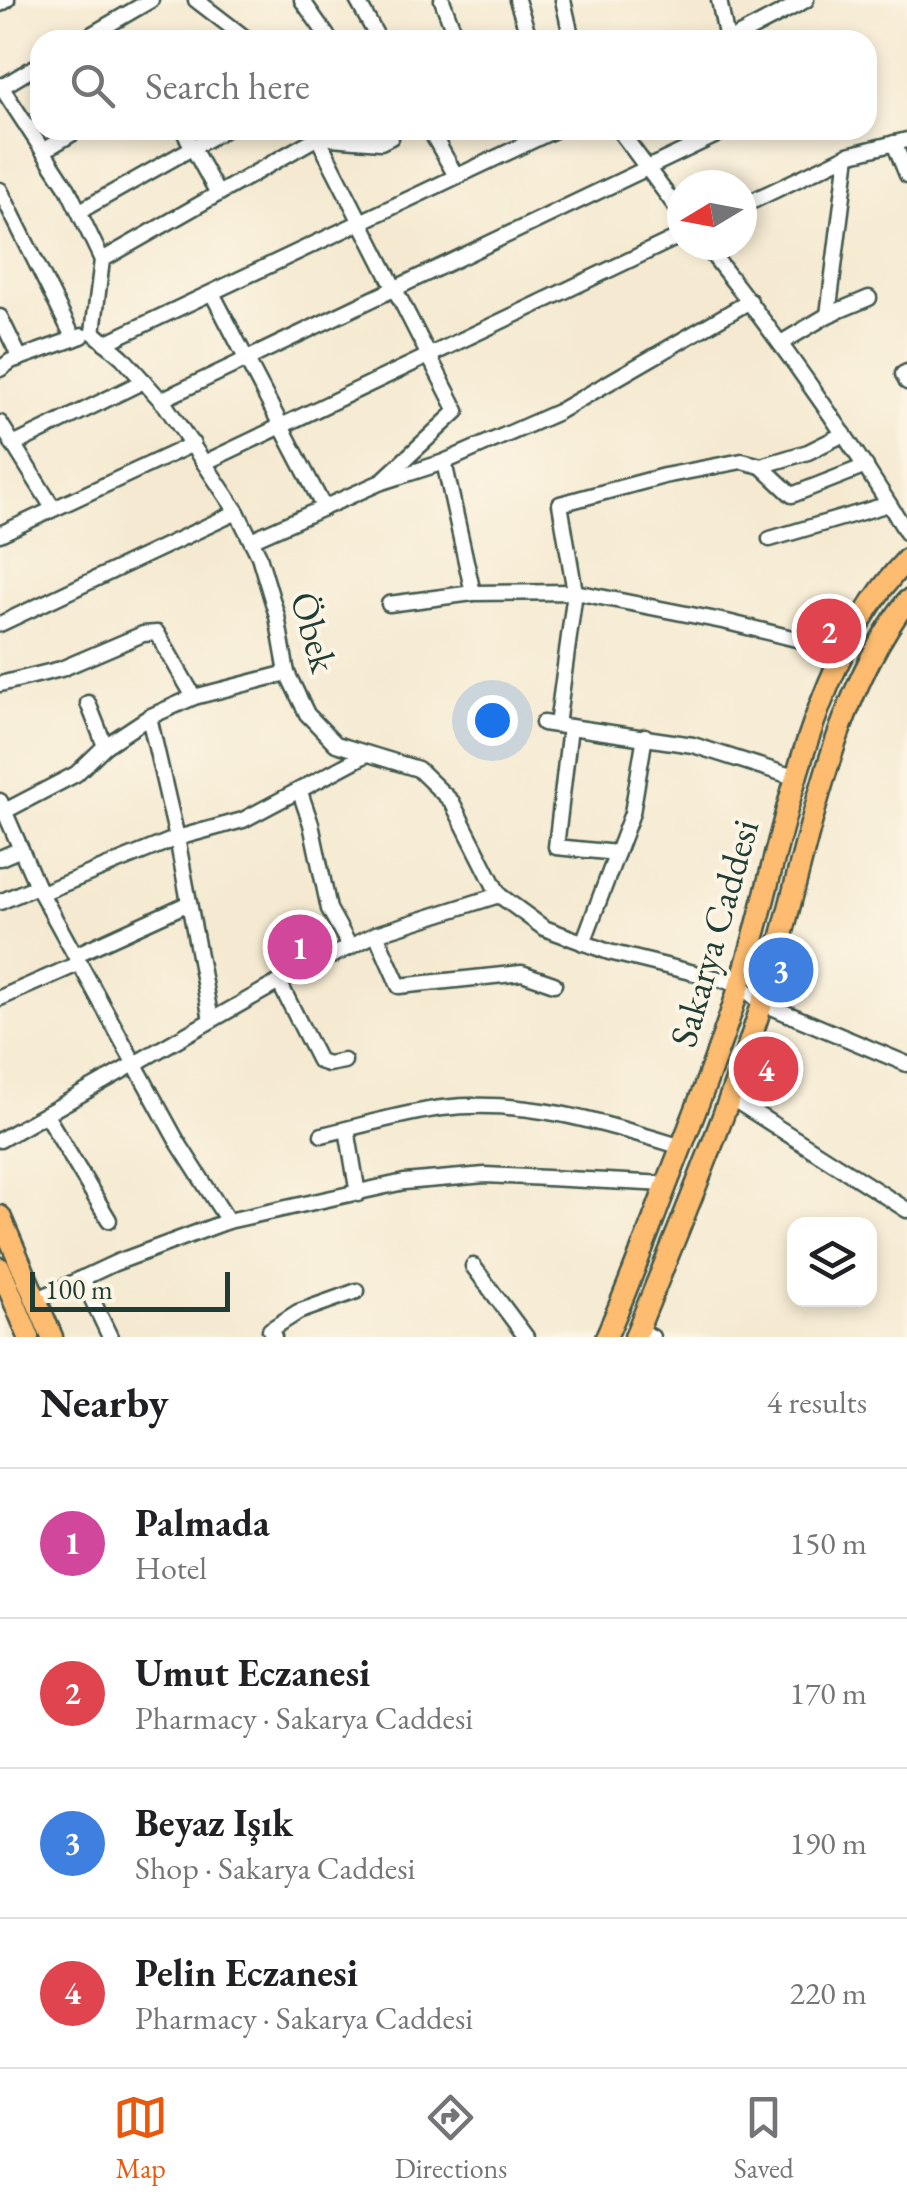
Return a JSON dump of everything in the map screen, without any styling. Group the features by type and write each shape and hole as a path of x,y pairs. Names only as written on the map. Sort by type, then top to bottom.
{"main road":[{"name":"Sakarya Caddesi","path":"606,1337 682,1147 739,984 797,778 845,650 865,611 907,559"},
{"name":"Sakarya Caddesi","path":"642,1334 762,1002 811,818 859,682 900,626 907,601"},
{"path":"0,1216 52,1337"},
{"path":"0,1268 29,1337"}],"street":[{"path":"0,4 7,0"},
{"path":"96,30 133,4 151,0"},
{"path":"196,0 231,30"},
{"path":"302,0 323,30"},
{"path":"356,0 373,30"},
{"path":"442,0 453,30"},
{"path":"517,0 527,30"},
{"path":"563,0 570,30"},
{"path":"718,0 726,30"},
{"path":"746,30 797,2"},
{"path":"30,70 0,86 30,132"},
{"path":"0,369 92,332 102,260 80,212 35,140"},
{"path":"42,151 61,140"},
{"path":"189,140 218,194"},
{"path":"80,212 207,140"},
{"path":"102,260 305,140"},
{"path":"319,140 457,411 380,483"},
{"path":"436,140 456,176"},
{"path":"106,343 533,140"},
{"path":"627,140 667,195"},
{"path":"161,400 707,140"},
{"path":"757,199 848,154 901,142 907,175"},
{"path":"828,315 848,154"},
{"path":"0,190 74,339"},
{"path":"206,462 667,242"},
{"path":"717,260 781,343 907,533"},
{"path":"212,293 324,508"},
{"path":"781,343 828,315 869,298"},
{"path":"251,540 558,412 750,301"},
{"path":"0,317 20,358"},
{"name":"Öbek","path":"92,332 161,400 236,512 251,540 277,616 287,674 307,714 336,744 418,769 452,802 499,895 544,928 609,952 739,984 762,1002 907,1064"},
{"path":"907,372 907,382"},
{"path":"13,445 144,380"},
{"path":"0,423 52,508"},
{"path":"761,466 808,452 844,434"},
{"path":"0,534 193,444"},
{"path":"617,853 556,846 557,725 575,592 560,504 664,476 742,461 761,466 792,495 866,466"},
{"path":"444,462 472,593"},
{"path":"770,539 889,504"},
{"path":"0,624 236,512"},
{"path":"389,604 472,593 575,592 845,650"},
{"path":"0,684 60,669 143,634 158,634 194,697"},
{"path":"228,1221 177,1141 39,890 3,814 76,774 106,746 149,717 194,697 287,674"},
{"path":"88,703 106,746"},
{"path":"149,717 211,1020"},
{"path":"557,725 693,745 797,778"},
{"path":"584,942 632,813 645,736"},
{"path":"0,902 176,838 244,820 366,754"},
{"path":"300,792 329,909 350,947"},
{"path":"0,858 21,849"},
{"path":"0,1140 279,982 376,934 499,895"},
{"path":"0,998 189,903"},
{"path":"376,934 399,986 522,973 554,984"},
{"path":"279,982 320,1061 344,1061"},
{"path":"730,1096 907,1210"},
{"path":"322,1135 442,1108 517,1106 592,1119 682,1147"},
{"path":"46,1115 109,1220"},
{"path":"347,1129 358,1194"},
{"path":"36,1300 115,1262 228,1221 404,1182 486,1175 667,1184"},
{"path":"473,1266 526,1337"},
{"path":"82,1278 110,1337"},
{"path":"274,1337 270,1330 298,1312 356,1291"}],"place":[{"name":"Umut Eczanesi","path":"829,631"},
{"name":"Palmada","path":"300,947"},
{"name":"Beyaz Işık","path":"781,970"},
{"name":"Pelin Eczanesi","path":"766,1069"}]}
